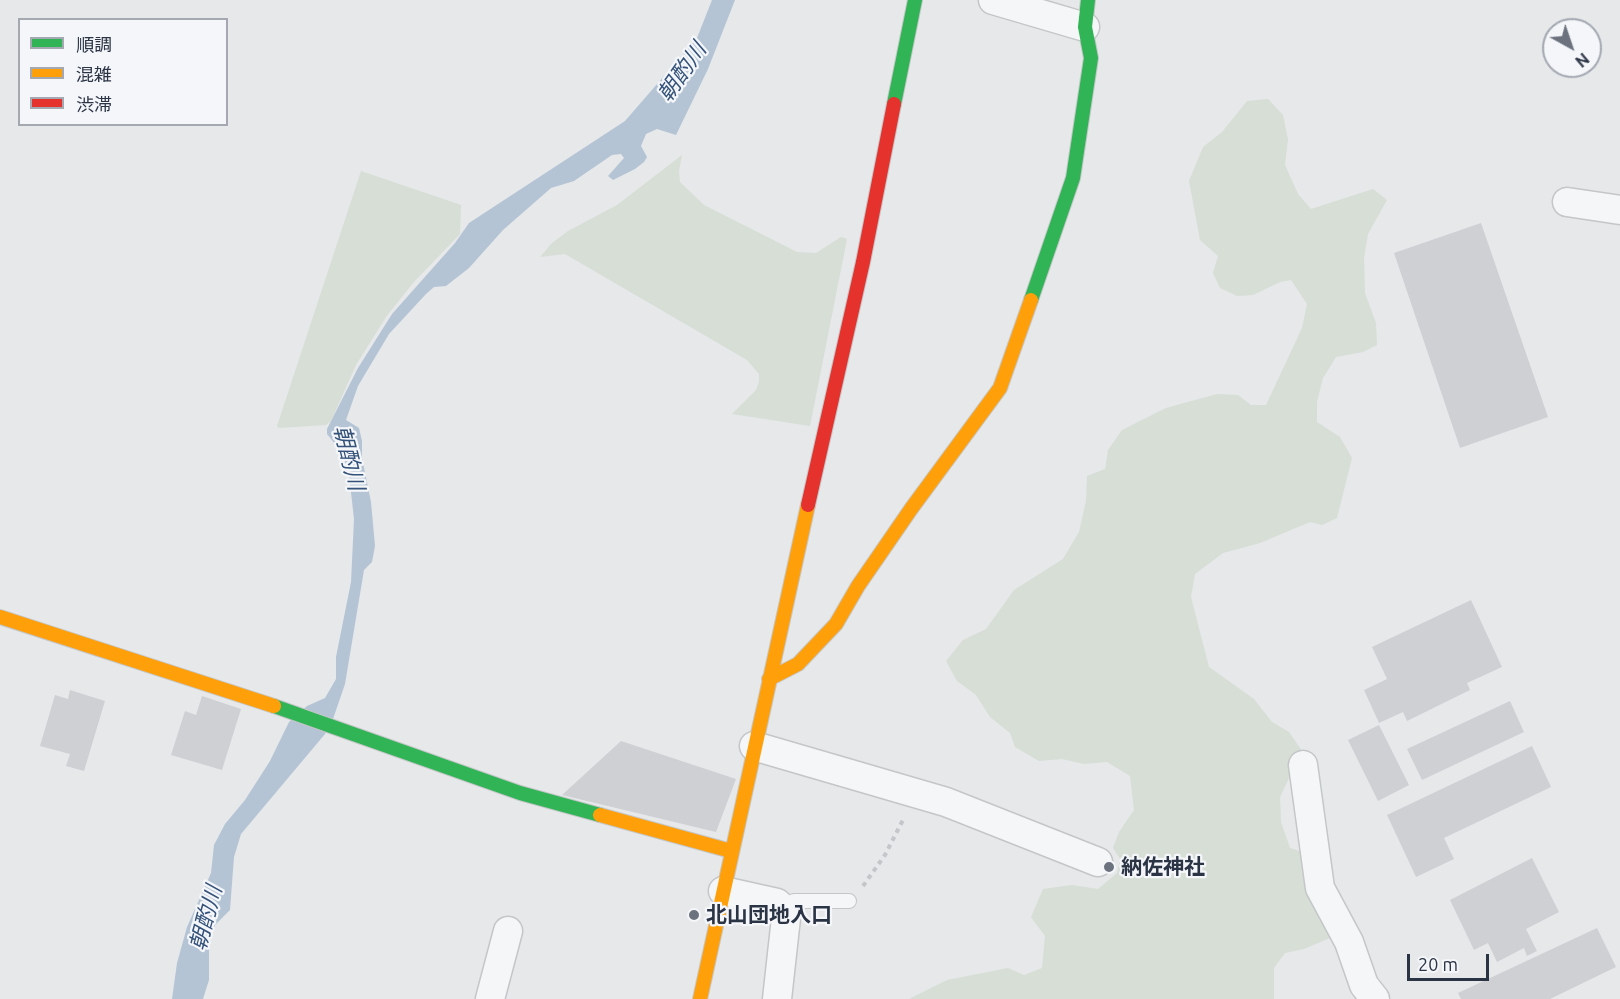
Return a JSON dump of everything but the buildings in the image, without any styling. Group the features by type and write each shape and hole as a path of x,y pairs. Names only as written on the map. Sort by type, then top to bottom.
{"street":[{"path":"700,999 769,679 864,262 915,0"},
{"path":"769,679 798,664 836,624 858,586 911,509 1000,388 1073,178 1091,58 1087,14 993,0"},
{"path":"1567,202 1620,210"},
{"path":"0,617 280,708 520,793 731,851"},
{"path":"754,747 946,802 1098,862"},
{"path":"1303,765 1320,888 1349,942 1364,985 1375,999"},
{"path":"723,891 781,906 786,918 777,999"},
{"path":"490,999 508,930"}],"lane":[{"path":"781,906 794,901 845,901"}],"path":[{"path":"845,901 870,879 916,793"}],"shaded area":[{"path":"1268,99 1283,115 1288,139 1285,165 1298,194 1311,209 1373,189 1387,200 1368,234 1364,258 1365,293 1376,323 1377,345 1363,352 1336,357 1323,378 1317,402 1317,422 1340,437 1352,458 1337,518 1322,525 1310,522 1260,543 1223,553 1195,574 1191,597 1209,667 1254,699 1272,722 1289,732 1302,751 1280,797 1281,822 1290,848 1305,853 1330,938 1304,949 1285,953 1274,968 1274,999 909,999 947,980 1008,968 1024,975 1042,968 1045,936 1031,917 1043,889 1072,885 1098,889 1117,873 1120,859 1113,848 1119,832 1134,810 1130,776 1107,762 1084,764 1062,759 1039,761 1015,747 1010,733 990,717 976,695 957,681 946,661 963,640 986,629 1014,590 1063,559 1079,532 1086,501 1087,476 1105,469 1108,450 1122,430 1166,408 1217,394 1238,395 1251,405 1266,405 1302,328 1307,304 1291,280 1280,282 1253,295 1237,296 1220,288 1213,273 1218,256 1200,240 1189,181 1203,147 1222,132 1247,101"},
{"path":"682,155 679,171 680,182 704,205 797,252 816,253 841,237 847,239 810,426 732,414 756,390 759,382 759,374 747,360 565,254 540,257 552,243 568,231 617,205"},
{"path":"361,171 461,205 460,234 413,283 386,317 356,365 331,421 326,425 279,428 277,426"}],"water":[{"name":"朝酌川","path":"712,0 735,0 708,69 676,135 657,129 646,134 641,146 647,157 644,162 613,180 608,176 624,158 621,154 612,155 574,181 551,188 503,230 469,268 446,286 434,287 426,294 389,334 358,386 346,420 359,428 362,441 362,458 371,502 375,546 372,562 364,570 345,684 333,719 325,734 241,834 234,857 230,910 215,925 209,940 209,980 203,999 172,999 177,963 187,927 211,873 214,845 225,824 245,800 270,761 289,722 307,706 325,698 336,679 336,657 351,582 354,519 349,475 339,449 327,434 327,429 358,368 392,314 455,243 469,223 625,121 697,38"}],"traffic: fast":[{"path":"894,104 915,0"},
{"path":"1031,300 1073,178 1091,58 1085,27 1088,0"},
{"path":"274,706 520,793 600,815"}],"traffic: slow":[{"path":"769,679 798,664 836,624 858,586 911,509 1000,388 1031,300"},
{"path":"700,999 808,505"},
{"path":"0,617 274,706"},
{"path":"600,815 731,851"}],"traffic: jam":[{"path":"808,505 863,262 894,104"}],"place":[{"name":"納佐神社","path":"1109,867"},
{"name":"北山団地入口","path":"694,915"}]}
